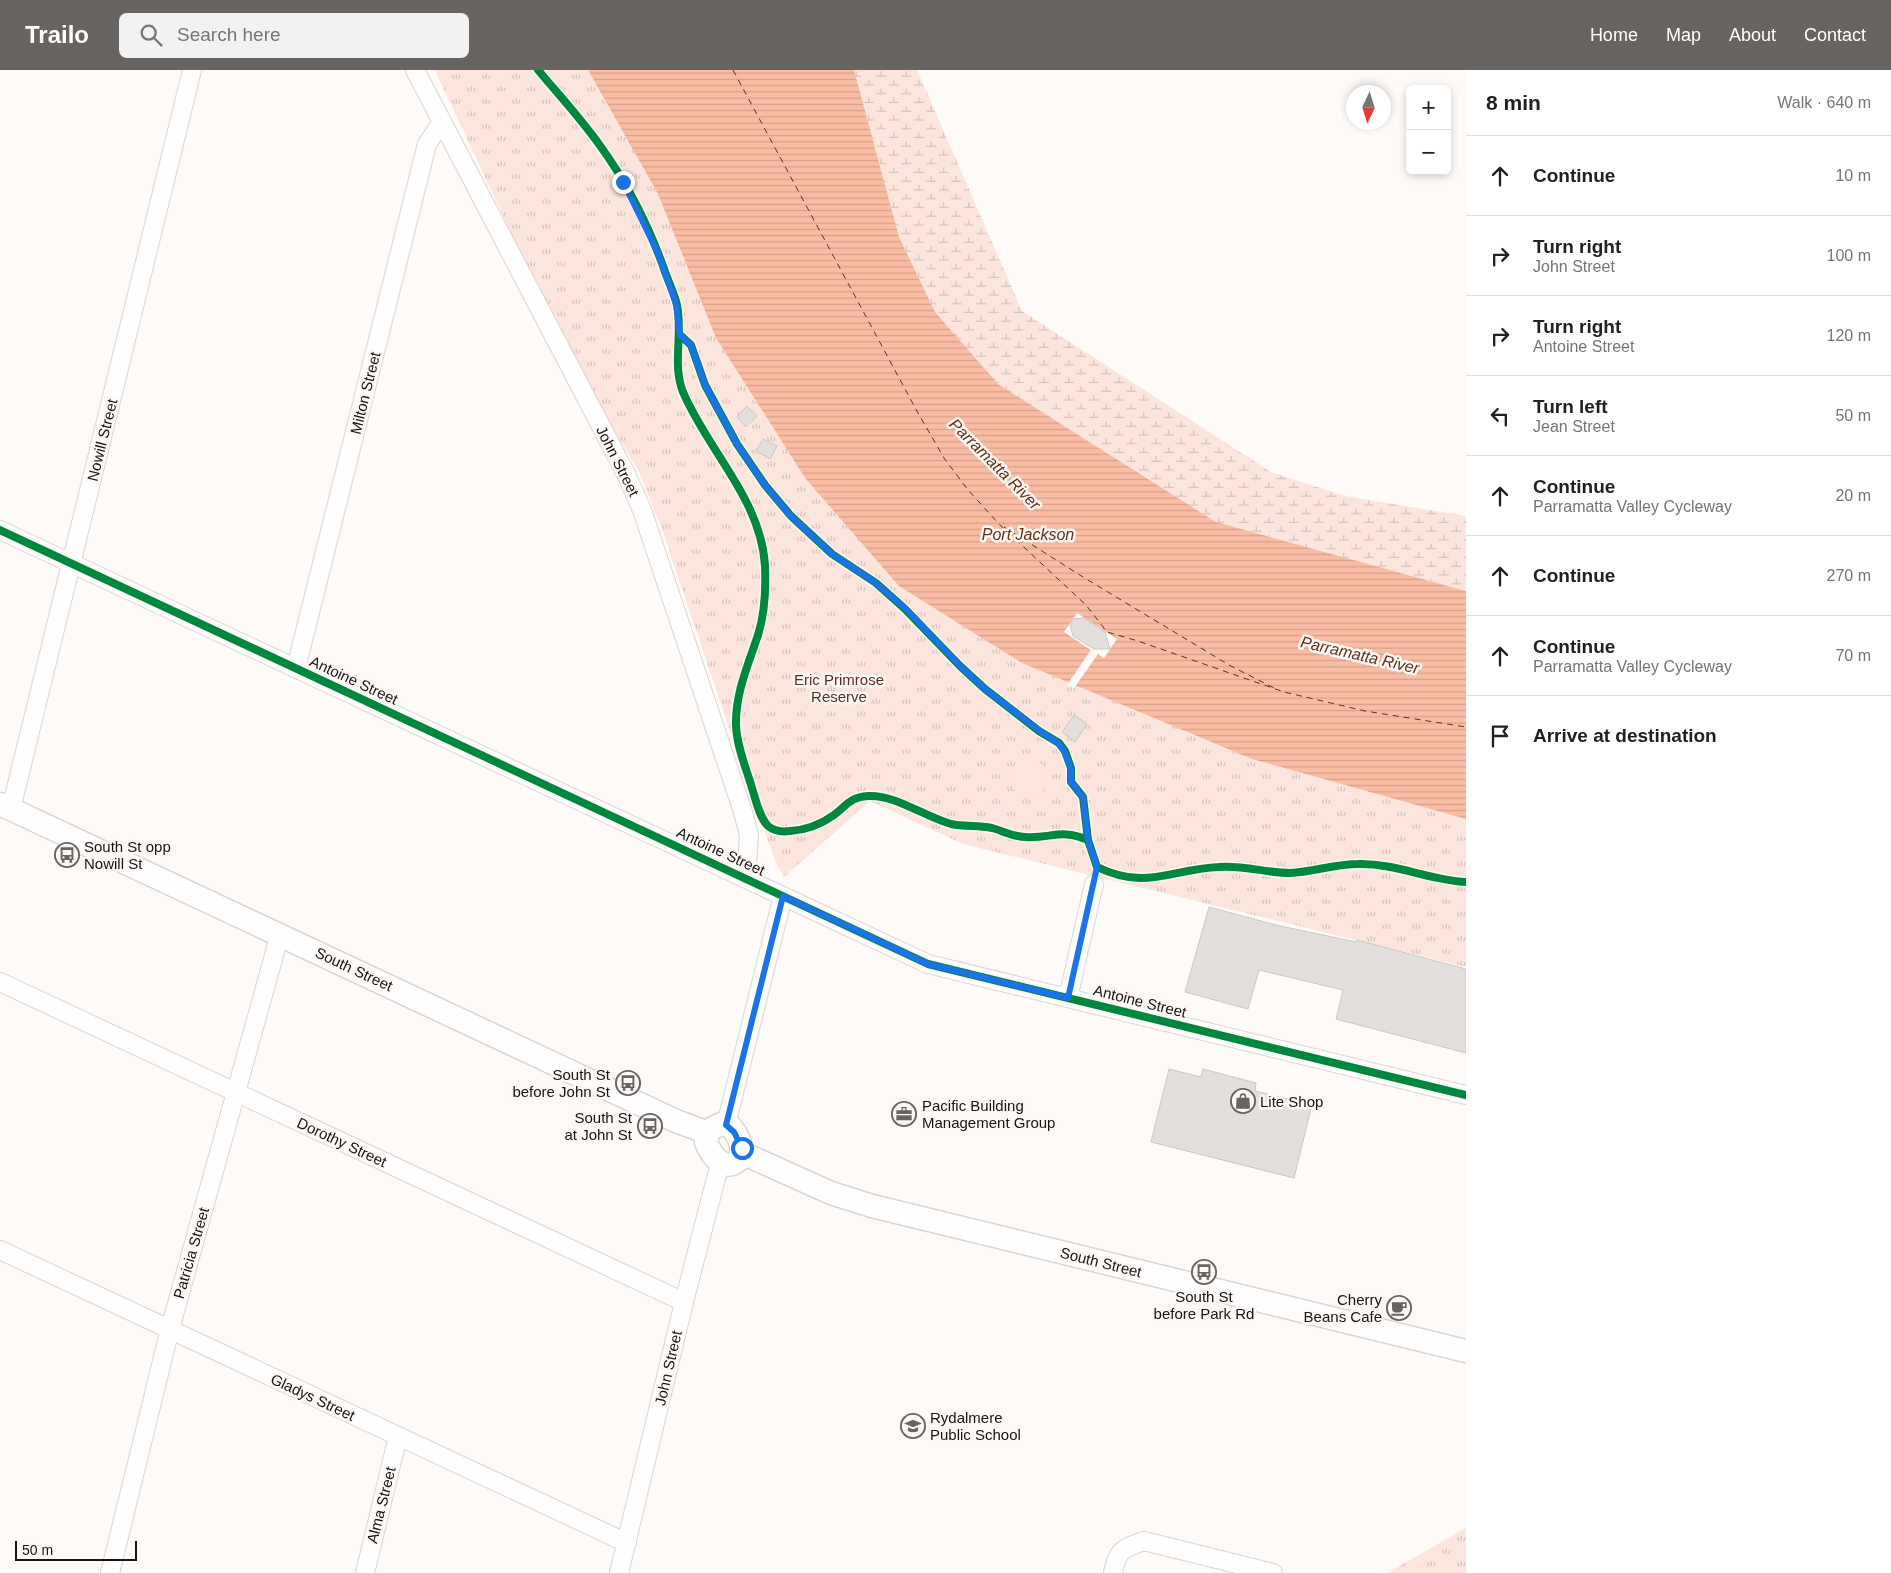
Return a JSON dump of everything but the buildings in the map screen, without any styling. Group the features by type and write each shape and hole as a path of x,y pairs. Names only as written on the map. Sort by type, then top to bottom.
{"street":[{"name":"Nowill Street","path":"6,807 72,563 192,70"},
{"name":"John Street","path":"415,70 627,476 648,524 743,812 749,835 746,878"},
{"name":"Milton Street","path":"296,668 427,144 442,122"},
{"name":"Antoine Street","path":"0,530 928,964 1466,1095"},
{"name":"South Street","path":"6,807 676,1121 717,1129"},
{"path":"1068,998 1094,884"},
{"path":"717,1129 734,1132 742,1148 740,1158 734,1164 720,1163 708,1146 706,1139 717,1129 783,896"},
{"name":"Patricia Street","path":"110,1573 170,1329 280,934"},
{"name":"Dorothy Street","path":"0,982 684,1302"},
{"name":"South Street","path":"742,1153 831,1193 872,1206 1466,1351"},
{"name":"John Street","path":"619,1573 684,1302 720,1163"},
{"name":"Gladys Street","path":"0,1250 627,1543"},
{"name":"Alma Street","path":"365,1573 398,1436"},
{"path":"1113,1573 1117,1556 1128,1546 1144,1541 1273,1573"}],"green space":[{"name":"Eric Primrose Reserve","path":"435,70 588,70 658,194 716,338 805,478 1022,663 1252,759 1466,819 1466,967 963,844 870,801 784,877 775,860 663,532 639,472 561,340"},
{"path":"850,70 917,70 1022,311 1271,472 1345,496 1466,516 1466,591 1216,522 998,384 935,312 899,237"},
{"path":"1029,759 1042,765 1048,778 1042,791 1029,797 1016,791 1010,778 1016,765"},
{"path":"1466,1528 1466,1573 1387,1573"}],"water":[{"name":"Port Jackson","path":"588,70 854,70 899,237 935,312 998,384 1216,522 1466,591 1466,819 1252,759 1022,663 899,586 805,478 716,338 658,194"}],"pier":[{"path":"1077,613 1117,639 1104,658 1098,654 1074,688 1067,685 1091,650 1064,632"}],"ferry route":[{"path":"733,70 944,458 968,490 999,524 1086,605 1107,632 1284,692 1365,711 1466,727"},
{"path":"1004,527 1229,665 1278,690"}],"cycle path":[{"path":"538,70 601,147 620,175 644,220 677,305 679,316 678,371 683,392 706,435 744,497 754,519 761,542 765,566 764,610 740,691 736,726 742,757 762,818 770,828 779,831 802,829 824,822 857,798 878,796 899,802 951,824 992,828 1021,837 1063,834 1088,840"},
{"path":"680,335 691,345 705,385 737,444 765,485 791,516 832,554 876,583 905,609 985,689 1039,731 1059,743 1065,751 1071,768 1071,782 1083,797 1088,840 1097,867 1115,874 1145,878 1219,867 1237,867 1290,873 1349,864 1372,864 1452,881 1466,882"},
{"path":"0,530 928,964 1466,1095"}],"place":[{"name":"South St opp Nowill St","path":"67,855"},
{"name":"South St before John St","path":"628,1083"},
{"name":"Lite Shop","path":"1243,1101"},
{"name":"Pacific Building Management Group","path":"904,1114"},
{"name":"South St at John St","path":"650,1126"},
{"name":"South St before Park Rd","path":"1204,1272"},
{"name":"Cherry Beans Cafe","path":"1399,1308"},
{"name":"Rydalmere Public School","path":"913,1426"}],"route":[{"path":"623,182 640,212 658,253 676,304 680,335 691,345 705,385 737,444 765,485 791,516 832,554 876,583 906,609 960,666 985,689 1058,743 1064,751 1071,768 1071,782 1083,797 1088,840 1097,867 1068,998 928,964 783,896 726,1125 734,1132 742,1148"}],"water label":[{"name":"Parramatta River","path":"995,464"},
{"name":"Parramatta River","path":"1360,655"}]}
